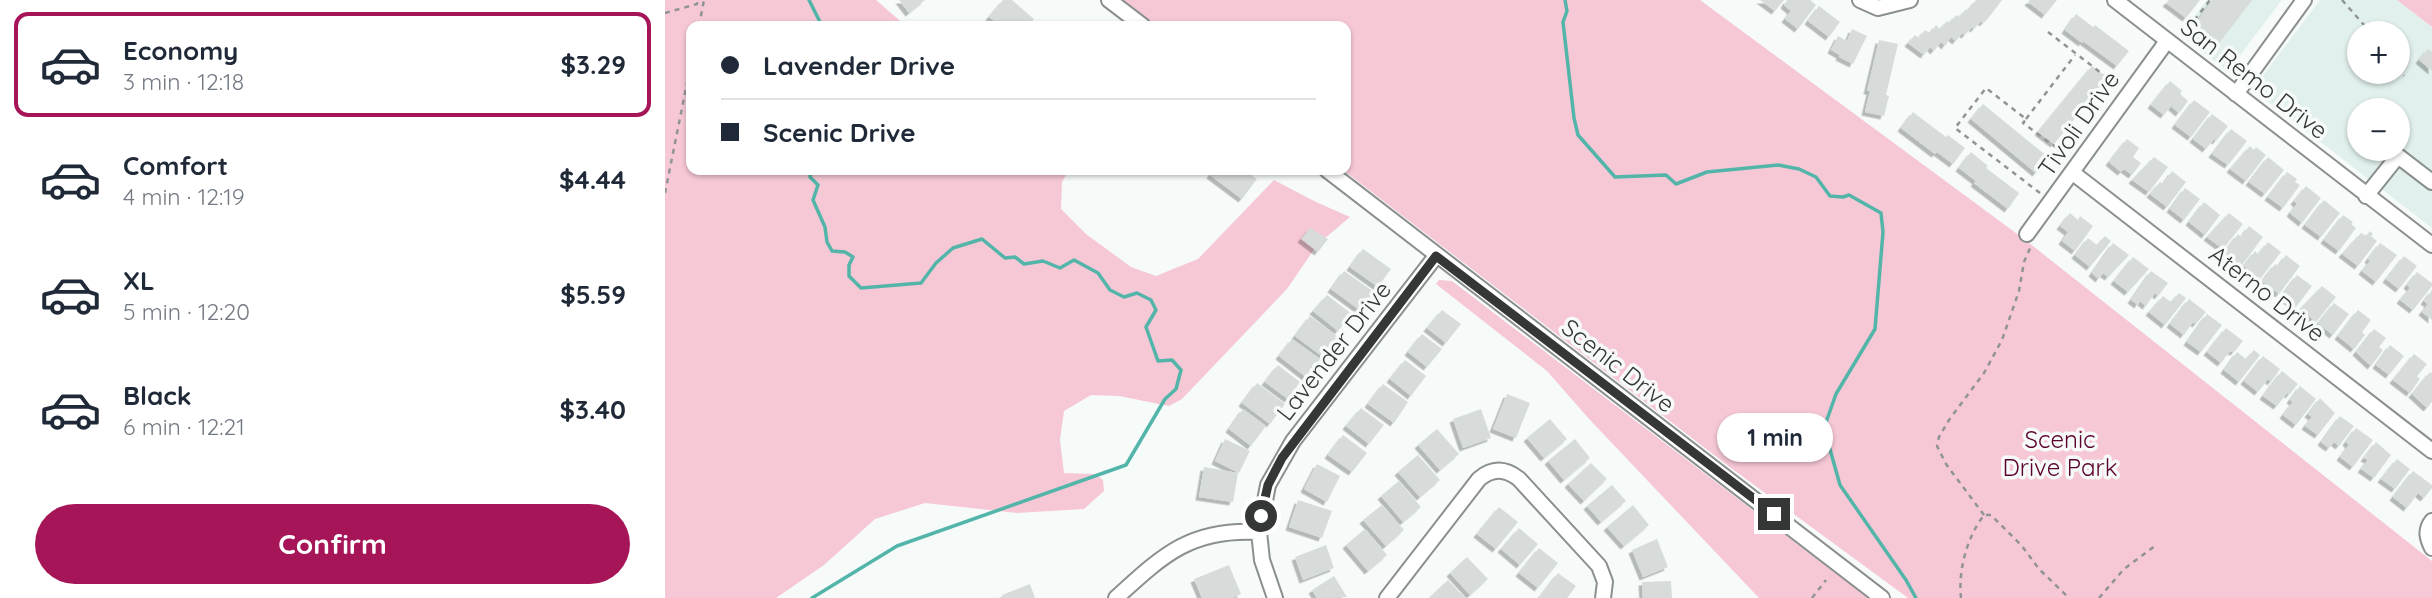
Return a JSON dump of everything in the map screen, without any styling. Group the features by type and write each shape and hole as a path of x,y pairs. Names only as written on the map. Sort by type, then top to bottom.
{"street":[{"path":"1109,0 1136,21"},
{"path":"1860,0 1878,8 1910,0"},
{"name":"San Remo Drive","path":"2116,0 2174,40 2236,94 2432,245"},
{"path":"2236,94 2304,0"},
{"name":"Tivoli Drive","path":"2027,234 2072,166 2174,40"},
{"path":"2366,196 2398,156 2432,182"},
{"name":"Aterno Drive","path":"2072,166 2432,451"},
{"name":"Scenic Drive","path":"1333,175 1882,598"},
{"name":"Lavender Drive","path":"1275,598 1262,560 1258,532 1268,485 1282,458 1436,256"},
{"path":"1387,598 1479,479 1496,470 1506,471 1519,479 1599,566 1605,582 1603,598"},
{"path":"2432,521 2427,527 2427,539 2432,548"},
{"path":"1116,598 1175,548 1221,532 1258,532"}],"path":[{"path":"665,13 697,4 698,0"},
{"path":"700,21 704,0"},
{"path":"2174,40 2210,0"},
{"path":"2342,0 2360,21"},
{"path":"2048,32 2123,90"},
{"path":"2072,166 2023,123 2076,54"},
{"path":"665,193 686,88"},
{"path":"2026,119 1986,88 1955,128 2043,195"},
{"path":"1984,515 1946,464 1937,446 1949,420 1985,373 2002,340 2032,243 2027,234"},
{"path":"1961,598 1960,582 1972,529 1984,515 1991,515 2004,527 2039,569 2069,598"},
{"path":"2100,598 2124,569 2155,546"},
{"path":"1812,598 1826,580"}],"shaded area":[{"path":"2207,0 2282,0 2228,71 2180,35"},
{"path":"2320,0 2397,0 2432,27 2432,228 2258,94 2255,86"}],"green space":[{"path":"665,0 876,0 900,21 686,21 686,175 1066,175 1062,182 1061,209 1086,234 1131,267 1156,276 1198,259 1274,180 1350,217 1317,245 1287,289 1182,399 1169,406 1119,396 1091,395 1064,411 1060,440 1064,473 1095,474 1103,480 1104,491 1084,509 1017,513 925,503 875,519 824,565 776,598 665,598"},
{"name":"Scenic Drive Park","path":"1122,0 1700,0 2024,239 2432,561 2432,598 1908,598 1731,468 1350,175 1351,21 1149,21"},
{"path":"2397,0 2432,0 2432,27"},
{"path":"1439,280 1452,281 1868,598 1759,598 1547,371 1436,284"}],"building":[{"path":"899,0 925,0 909,13"},
{"path":"1003,0 1012,0 1034,19 994,21 989,17"},
{"path":"1760,0 1784,0 1775,11"},
{"path":"1787,0 1810,0 1816,5 1798,29 1785,19 1791,11 1784,5"},
{"path":"1976,0 2002,0 1983,23 1981,21 1974,29 1972,27 1965,35 1962,33 1956,41 1951,37 1945,46 1941,42 1934,51 1930,47 1924,55 1908,43 1915,35 1919,38 1925,30 1930,33 1936,25 1940,29 1947,21 1950,23 1956,15 1959,17 1966,9 1967,11"},
{"path":"2057,0 2045,15 2028,2"},
{"path":"2169,0 2200,0 2186,18 2166,3"},
{"path":"2212,0 2252,0 2220,42 2195,24"},
{"path":"1819,6 1840,22 1829,37 1808,21"},
{"path":"2076,14 2129,51 2117,66 2065,30"},
{"path":"1852,29 1867,36 1853,64 1831,50 1838,36 1847,41"},
{"path":"1879,40 1898,44 1884,116 1865,112"},
{"path":"2428,49 2432,52 2432,71 2419,60"},
{"path":"2092,66 2108,78 2054,144 2038,132"},
{"path":"2170,81 2182,91 2180,94 2188,101 2179,113 2171,106 2164,115 2151,105"},
{"path":"2194,100 2210,112 2191,137 2175,125"},
{"path":"1983,104 2048,157 2036,173 1971,119"},
{"path":"1913,112 1965,148 1953,164 1901,128"},
{"path":"2212,114 2228,126 2206,149 2193,139"},
{"path":"2231,129 2247,141 2228,165 2212,154"},
{"path":"2127,139 2139,148 2133,157 2141,163 2132,175 2124,169 2121,172 2109,162"},
{"path":"2250,146 2266,155 2246,181 2230,169"},
{"path":"1971,152 1988,166 1986,168 2019,193 2008,209 1959,168"},
{"path":"2154,157 2168,167 2149,192 2132,180"},
{"path":"2268,157 2284,170 2265,194 2249,182"},
{"path":"2172,171 2186,182 2167,207 2150,194 2160,182 2163,184"},
{"path":"2287,172 2297,179 2295,182 2300,185 2283,208 2268,197"},
{"path":"1210,175 1251,175 1257,179 1242,199"},
{"path":"2306,186 2321,198 2302,223 2290,213 2297,204 2294,201"},
{"path":"2185,188 2200,199 2184,220 2170,209"},
{"path":"2324,200 2340,213 2321,237 2305,225"},
{"path":"2204,202 2220,215 2205,235 2189,222"},
{"path":"2070,213 2078,220 2080,216 2093,226 2075,251 2062,241 2068,232 2060,226"},
{"path":"2229,213 2243,224 2223,249 2207,237"},
{"path":"2343,215 2353,222 2351,224 2356,228 2339,251 2324,240"},
{"path":"2249,226 2263,237 2242,265 2225,251 2238,234 2241,237"},
{"path":"1310,228 1328,239 1318,252 1301,239"},
{"path":"2370,231 2377,241 2358,266 2342,254 2361,233 2366,236"},
{"path":"2105,236 2111,241 2090,267 2075,255 2088,238 2097,245"},
{"path":"2268,242 2281,252 2260,279 2244,266 2255,251 2258,254"},
{"path":"2113,243 2129,255 2108,277 2103,273 2099,279 2092,273"},
{"path":"2380,243 2397,255 2376,282 2362,271"},
{"path":"1363,249 1391,269 1378,287 1350,267"},
{"path":"2286,255 2300,266 2279,294 2262,281"},
{"path":"2404,256 2417,266 2399,289 2386,279"},
{"path":"2133,257 2149,269 2128,292 2114,281"},
{"path":"1344,271 1374,292 1361,311 1331,289"},
{"path":"2151,271 2168,283 2158,296 2155,293 2146,306 2140,301 2138,305 2131,300"},
{"path":"2417,272 2432,283 2432,286 2413,310 2400,300 2410,288 2407,285"},
{"path":"2297,275 2312,286 2296,307 2281,296"},
{"path":"2322,286 2336,297 2316,322 2300,309"},
{"path":"2432,290 2432,320 2422,312 2428,304 2424,301"},
{"path":"2179,293 2186,298 2165,325 2149,312 2163,296 2171,302"},
{"path":"1327,295 1352,314 1338,331 1313,311"},
{"path":"2189,299 2206,312 2196,324 2193,322 2184,335 2170,324"},
{"path":"2334,303 2349,314 2333,335 2318,323"},
{"path":"1442,310 1461,324 1446,343 1427,328"},
{"path":"2358,310 2371,320 2362,332 2365,335 2354,349 2338,336"},
{"path":"2207,314 2222,325 2201,352 2187,342"},
{"path":"1310,316 1338,337 1323,357 1295,336"},
{"path":"2226,328 2243,341 2234,352 2230,351 2221,363 2207,352"},
{"path":"2374,329 2386,338 2379,347 2383,350 2371,366 2356,352"},
{"path":"1422,334 1442,349 1427,367 1408,352"},
{"path":"1292,339 1320,359 1306,377 1279,356"},
{"path":"2390,345 2404,356 2389,375 2376,365"},
{"path":"2254,350 2260,355 2239,382 2224,370 2237,352 2246,359"},
{"path":"2414,354 2427,364 2417,376 2420,379 2410,393 2393,380"},
{"path":"2263,356 2280,369 2271,382 2268,379 2258,392 2244,381"},
{"path":"1405,360 1426,376 1411,396 1390,379"},
{"path":"1278,365 1300,382 1288,399 1265,382"},
{"path":"2282,371 2298,384 2277,406 2263,396"},
{"path":"2430,372 2432,402 2427,408 2412,394"},
{"path":"1257,383 1285,404 1270,424 1242,403"},
{"path":"1383,384 1408,402 1394,423 1368,404"},
{"path":"2300,386 2316,399 2296,425 2283,415"},
{"path":"1507,394 1530,403 1516,438 1493,429"},
{"path":"2320,398 2335,413 2318,435 2305,426 2312,417 2308,414"},
{"path":"1361,408 1384,425 1369,444 1346,426"},
{"path":"1243,409 1266,426 1251,446 1229,429"},
{"path":"1481,409 1491,438 1463,448 1453,419"},
{"path":"2340,416 2354,426 2339,446 2334,442 2329,448 2321,442"},
{"path":"1550,419 1567,439 1544,458 1527,438"},
{"path":"2356,428 2373,440 2353,467 2340,457"},
{"path":"1437,429 1459,454 1440,470 1418,445"},
{"path":"1343,435 1367,453 1352,472 1328,455"},
{"path":"1225,439 1250,451 1239,473 1215,461"},
{"path":"1575,439 1590,458 1564,480 1548,461"},
{"path":"2376,442 2391,455 2374,478 2361,469 2368,460 2364,458"},
{"path":"1418,455 1440,480 1420,497 1398,472"},
{"path":"2397,459 2410,469 2395,489 2381,479"},
{"path":"1591,463 1607,479 1584,501 1568,484"},
{"path":"1317,464 1340,476 1327,502 1304,489"},
{"path":"1204,467 1238,473 1233,502 1199,497"},
{"path":"2413,471 2432,485 2432,488 2424,498 2418,493 2407,508 2393,497"},
{"path":"1399,481 1421,507 1403,522 1381,496"},
{"path":"1612,485 1626,501 1601,522 1587,506"},
{"path":"1298,500 1332,511 1322,538 1289,527"},
{"path":"1382,505 1404,530 1386,546 1363,520"},
{"path":"1633,505 1649,525 1624,546 1607,527"},
{"path":"1499,507 1518,522 1496,549 1477,534"},
{"path":"1519,528 1538,544 1520,565 1501,549"},
{"path":"1365,529 1387,555 1368,571 1346,545"},
{"path":"1657,539 1668,567 1643,577 1632,550"},
{"path":"1326,545 1334,568 1303,580 1295,557"},
{"path":"1539,548 1558,563 1538,588 1519,573"},
{"path":"1467,557 1488,579 1470,595 1450,573"},
{"path":"1229,565 1241,594 1232,598 1202,598 1194,579"},
{"path":"1558,573 1576,586 1567,598 1539,598"},
{"path":"1334,576 1347,597 1317,598 1312,590"},
{"path":"1448,580 1465,598 1429,598"},
{"path":"1671,581 1672,598 1643,598 1642,582"},
{"path":"1030,584 1035,598 1003,598 1002,595"}],"waterway":[{"path":"809,0 820,21"},
{"path":"1565,0 1567,11 1563,22 1578,135 1615,177 1666,175 1676,184 1707,172 1778,165 1799,169 1816,177 1830,196 1849,195 1881,213 1883,232 1875,329 1836,394 1824,428 1840,485 1916,598"},
{"path":"810,175 818,185 813,200 825,227 827,242 832,251 845,252 853,257 849,265 849,276 861,288 921,283 936,263 953,248 982,239 1005,258 1015,257 1024,264 1043,261 1060,268 1074,260 1098,273 1110,290 1124,297 1137,293 1151,300 1156,310 1146,327 1158,361 1172,360 1181,370 1176,389 1165,399 1126,465 897,546 812,598"}],"route":[{"path":"1261,516 1268,485 1293,441 1436,256 1774,514"}]}
